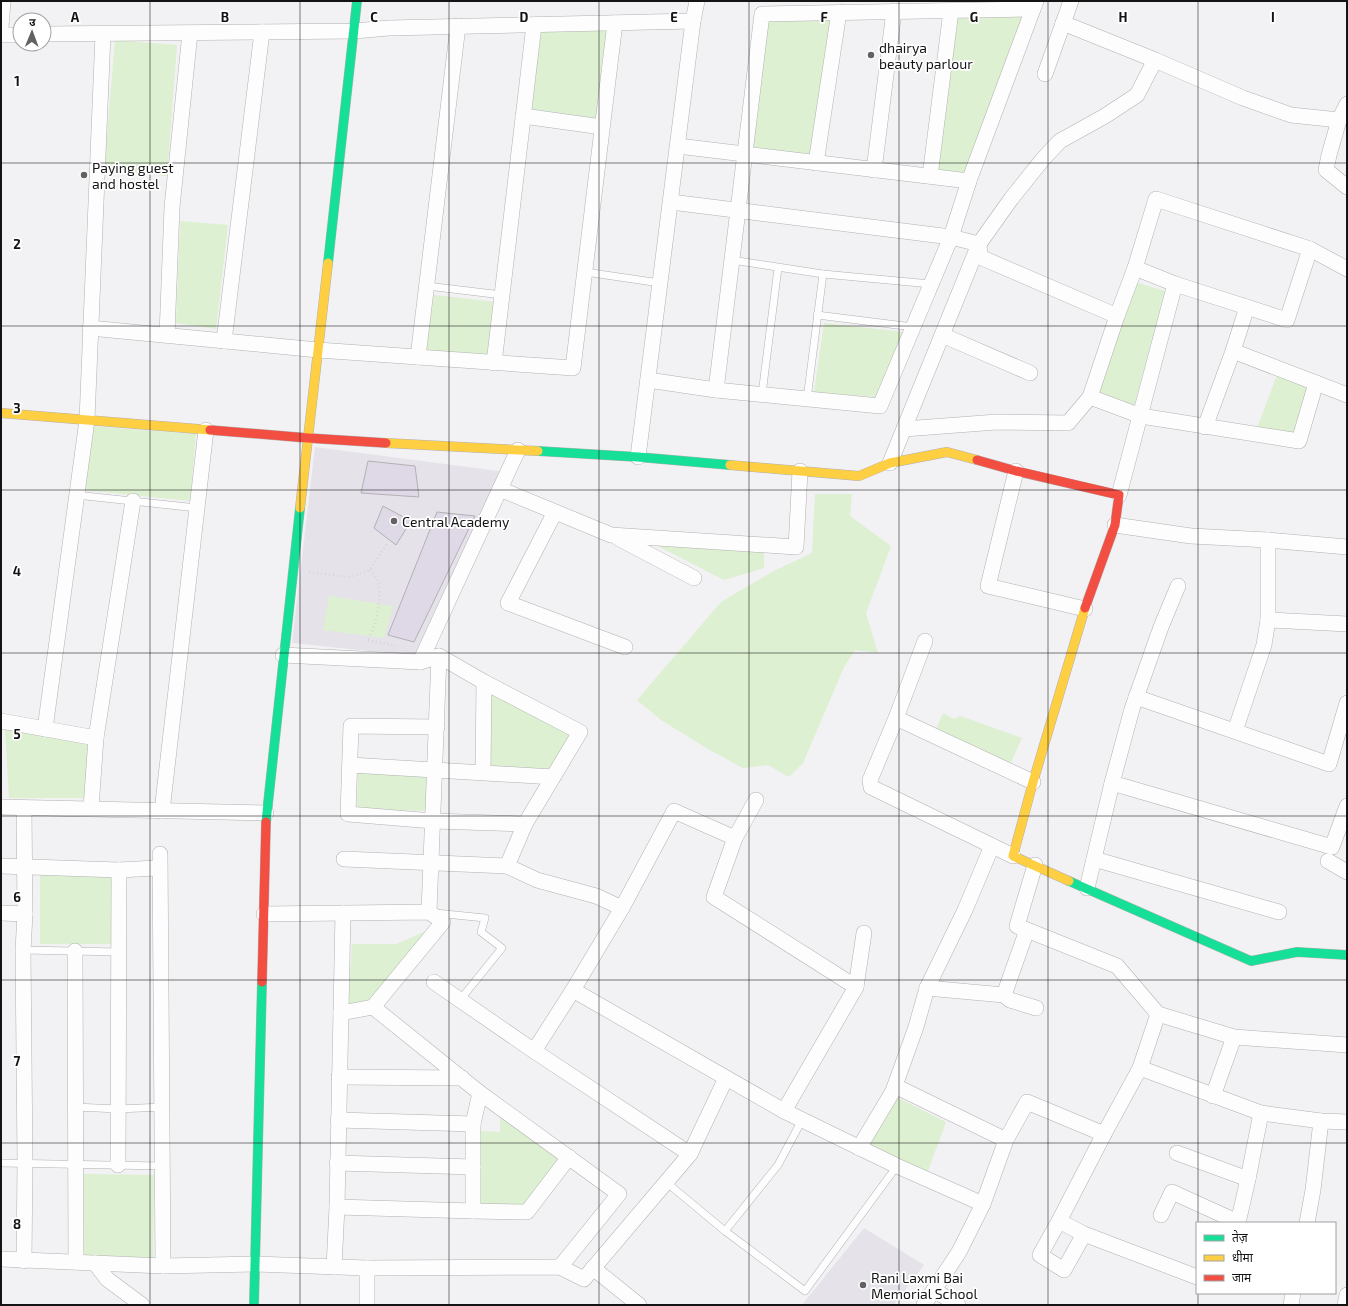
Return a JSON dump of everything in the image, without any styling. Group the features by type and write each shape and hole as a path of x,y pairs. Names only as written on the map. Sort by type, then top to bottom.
{"street":[{"path":"1,27 3,1"},
{"path":"254,1305 266,813 357,1"},
{"path":"638,457 697,1"},
{"path":"1045,74 1071,1"},
{"path":"648,380 716,390 880,406 951,237 969,181 1035,5 894,12 762,14 716,390"},
{"path":"930,176 951,10"},
{"path":"816,163 839,12"},
{"path":"874,170 894,12"},
{"path":"52,34 354,31 389,28 694,21"},
{"path":"90,328 318,350 573,368 614,23"},
{"path":"1063,23 1155,60 1243,98 1291,115 1338,120"},
{"path":"494,362 534,25"},
{"path":"418,357 458,26"},
{"path":"224,341 262,32"},
{"path":"167,335 172,207 190,33"},
{"path":"45,729 86,420 103,34"},
{"path":"1,35 12,35"},
{"path":"890,463 979,244 1011,199 1043,159 1060,141 1105,116 1137,95 1155,60"},
{"path":"1347,104 1338,120 1326,170 1347,187"},
{"path":"523,116 602,127"},
{"path":"678,146 969,181"},
{"path":"904,429 997,422 1068,423 1090,397 1135,268 1156,199 1310,249 1347,269"},
{"path":"670,202 951,237 979,244"},
{"path":"979,244 980,257 1118,316"},
{"path":"1135,268 1175,284 1286,320 1310,249"},
{"path":"1013,856 1033,782 1085,609 1115,525 1119,495 1175,284"},
{"path":"1205,427 1233,351 1247,307"},
{"path":"942,335 1030,373"},
{"path":"1233,351 1347,395"},
{"path":"1090,397 1141,416 1299,442 1316,383"},
{"path":"1,413 308,438 638,457 859,476 890,463 947,452 1016,471 1119,495"},
{"path":"162,811 206,430"},
{"path":"420,662 518,450"},
{"path":"611,535 796,547 800,471"},
{"path":"1016,471 988,586 1085,609"},
{"path":"500,489 611,535 694,578"},
{"path":"91,808 96,738 133,501"},
{"path":"555,512 508,603 625,647"},
{"path":"1115,525 1191,536 1346,543"},
{"path":"1235,731 1264,645 1268,620 1268,540"},
{"path":"1087,888 1112,783 1136,697 1161,627 1178,586"},
{"path":"1268,620 1347,624"},
{"path":"925,641 896,718 870,780 871,787 1013,856 1250,961 1297,952 1347,955"},
{"path":"283,655 420,662 439,656 484,682 580,732 525,824 507,866"},
{"path":"429,912 439,656"},
{"path":"483,772 484,682"},
{"path":"1136,697 1329,764 1346,711"},
{"path":"896,718 1033,782"},
{"path":"1,722 96,738"},
{"path":"437,727 351,726 348,814 433,821 525,824"},
{"path":"350,765 553,777"},
{"path":"1112,783 1332,847 1347,806"},
{"path":"756,800 736,838 714,897 856,987"},
{"path":"1,807 266,813"},
{"path":"24,808 24,1260"},
{"path":"534,1051 573,990 622,908 674,811 736,838"},
{"path":"860,1148 895,1086 916,1027 927,988 992,846"},
{"path":"160,854 163,1266"},
{"path":"344,859 507,866 537,880 596,896 622,908"},
{"path":"1094,859 1278,912"},
{"path":"1328,861 1347,872"},
{"path":"1035,865 1017,926 1117,966 1158,1014 1234,1036 1347,1045"},
{"path":"1,866 119,870 157,868 159,870"},
{"path":"118,1166 119,870"},
{"path":"264,914 429,912 443,922 374,1007 341,1013"},
{"path":"1,913 25,914"},
{"path":"334,1267 337,1207 343,913"},
{"path":"1004,995 1027,930"},
{"path":"784,1111 856,987 864,933"},
{"path":"75,951 76,1262"},
{"path":"434,982 534,1051 690,1154"},
{"path":"927,988 1004,995 1010,1000 1036,1008"},
{"path":"573,990 784,1111 897,1166 983,1204"},
{"path":"374,1007 480,1093 619,1194 560,1268"},
{"path":"1084,1234 1064,1270 1040,1255 1140,1068 1158,1014"},
{"path":"1213,1096 1234,1036"},
{"path":"1140,1068 1261,1113 1321,1121 1347,1122"},
{"path":"339,1077 462,1078"},
{"path":"1,1259 163,1266 254,1264 367,1268 560,1268 584,1278 690,1154 726,1078"},
{"path":"895,1086 1006,1140"},
{"path":"473,1211 474,1124 480,1093"},
{"path":"924,1305 959,1252 983,1204 1006,1140 1028,1102 1104,1134"},
{"path":"1161,1215 1172,1192 1238,1222 1261,1113"},
{"path":"338,1120 474,1124"},
{"path":"1307,1222 1313,1190 1321,1121"},
{"path":"1177,1153 1248,1179"},
{"path":"337,1207 527,1212 569,1157"},
{"path":"337,1163 473,1167"},
{"path":"1059,1221 1084,1234 1196,1277"},
{"path":"95,1263 107,1279 142,1305"},
{"path":"367,1268 367,1305"},
{"path":"593,1268 639,1305"},
{"path":"934,1290 958,1305"},
{"path":"1291,1305 1293,1294"},
{"path":"1345,1305 1347,1295"}],"lane":[{"path":"732,260 823,274 931,284"},
{"path":"762,394 778,268"},
{"path":"585,272 660,283"},
{"path":"807,399 823,274"},
{"path":"427,286 502,294"},
{"path":"817,315 913,327"},
{"path":"76,494 197,508"},
{"path":"429,912 485,918 482,932 502,948 460,1000"},
{"path":"23,950 119,952"},
{"path":"75,1107 118,1109 163,1107"},
{"path":"725,1231 778,1165 802,1120"},
{"path":"1,1163 163,1166"},
{"path":"666,1182 725,1231 805,1291 897,1166"}],"path":[{"path":"308,572 350,577 370,570 388,542"},
{"path":"370,570 378,581 380,601 376,622 367,640 404,647"}],"shaded area":[{"name":"Central Academy","path":"315,447 506,472 417,656 292,643"},
{"name":"Rani Laxmi Bai Memorial School","path":"864,1228 924,1265 894,1305 802,1305"}],"green space":[{"path":"954,16 1026,16 967,181 934,173"},
{"path":"833,19 817,158 751,150 767,20"},
{"path":"608,27 597,120 531,113 541,30"},
{"path":"115,40 177,45 167,176 104,171"},
{"path":"180,221 228,225 216,329 176,323"},
{"path":"1132,281 1165,291 1134,406 1096,393"},
{"path":"434,295 496,302 490,357 426,351"},
{"path":"824,323 904,332 877,397 814,392"},
{"path":"1277,375 1310,386 1295,437 1257,428"},
{"path":"90,426 196,434 190,501 83,490"},
{"path":"815,494 852,494 850,516 891,546 866,613 878,653 855,650 844,667 803,763 789,777 768,765 743,768 708,749 661,720 637,700 721,602 774,571 812,553"},
{"path":"648,541 764,550 764,568 724,580"},
{"path":"329,596 393,606 384,638 323,630"},
{"path":"488,692 575,733 551,773 486,767"},
{"path":"943,713 954,719 960,716 1022,738 1009,767 935,732"},
{"path":"5,729 95,745 88,798 9,798"},
{"path":"358,771 428,774 429,811 357,809"},
{"path":"40,874 114,875 113,944 40,944"},
{"path":"424,932 370,1002 348,1007 352,944 396,944"},
{"path":"896,1097 946,1122 926,1176 865,1146"},
{"path":"500,1114 561,1159 524,1208 479,1207 481,1131 500,1132"},
{"path":"82,1174 154,1175 153,1258 81,1258"}],"building":[{"path":"368,461 415,466 419,497 361,493"},
{"path":"383,506 411,521 396,545 374,528"},
{"name":"Central Academy","path":"437,512 475,516 414,642 388,635"}],"traffic: fast":[{"path":"328,263 357,1"},
{"path":"538,451 638,457 730,465"},
{"path":"266,822 300,508"},
{"path":"1069,881 1251,961 1297,952 1347,955"},
{"path":"254,1305 262,982"}],"traffic: slow":[{"path":"300,508 328,263"},
{"path":"1,413 210,430"},
{"path":"386,443 538,451"},
{"path":"730,465 859,476 890,463 947,452 977,460"},
{"path":"1069,881 1013,856 1033,782 1085,608"}],"traffic: jam":[{"path":"210,430 386,443"},
{"path":"977,460 1016,471 1119,495 1115,525 1085,608"},
{"path":"262,982 266,822"}],"place":[{"name":"dhairya beauty parlour","path":"871,55"},
{"name":"Paying guest and hostel","path":"84,175"},
{"name":"Central Academy","path":"394,521"},
{"name":"Rani Laxmi Bai Memorial School","path":"863,1285"}]}
